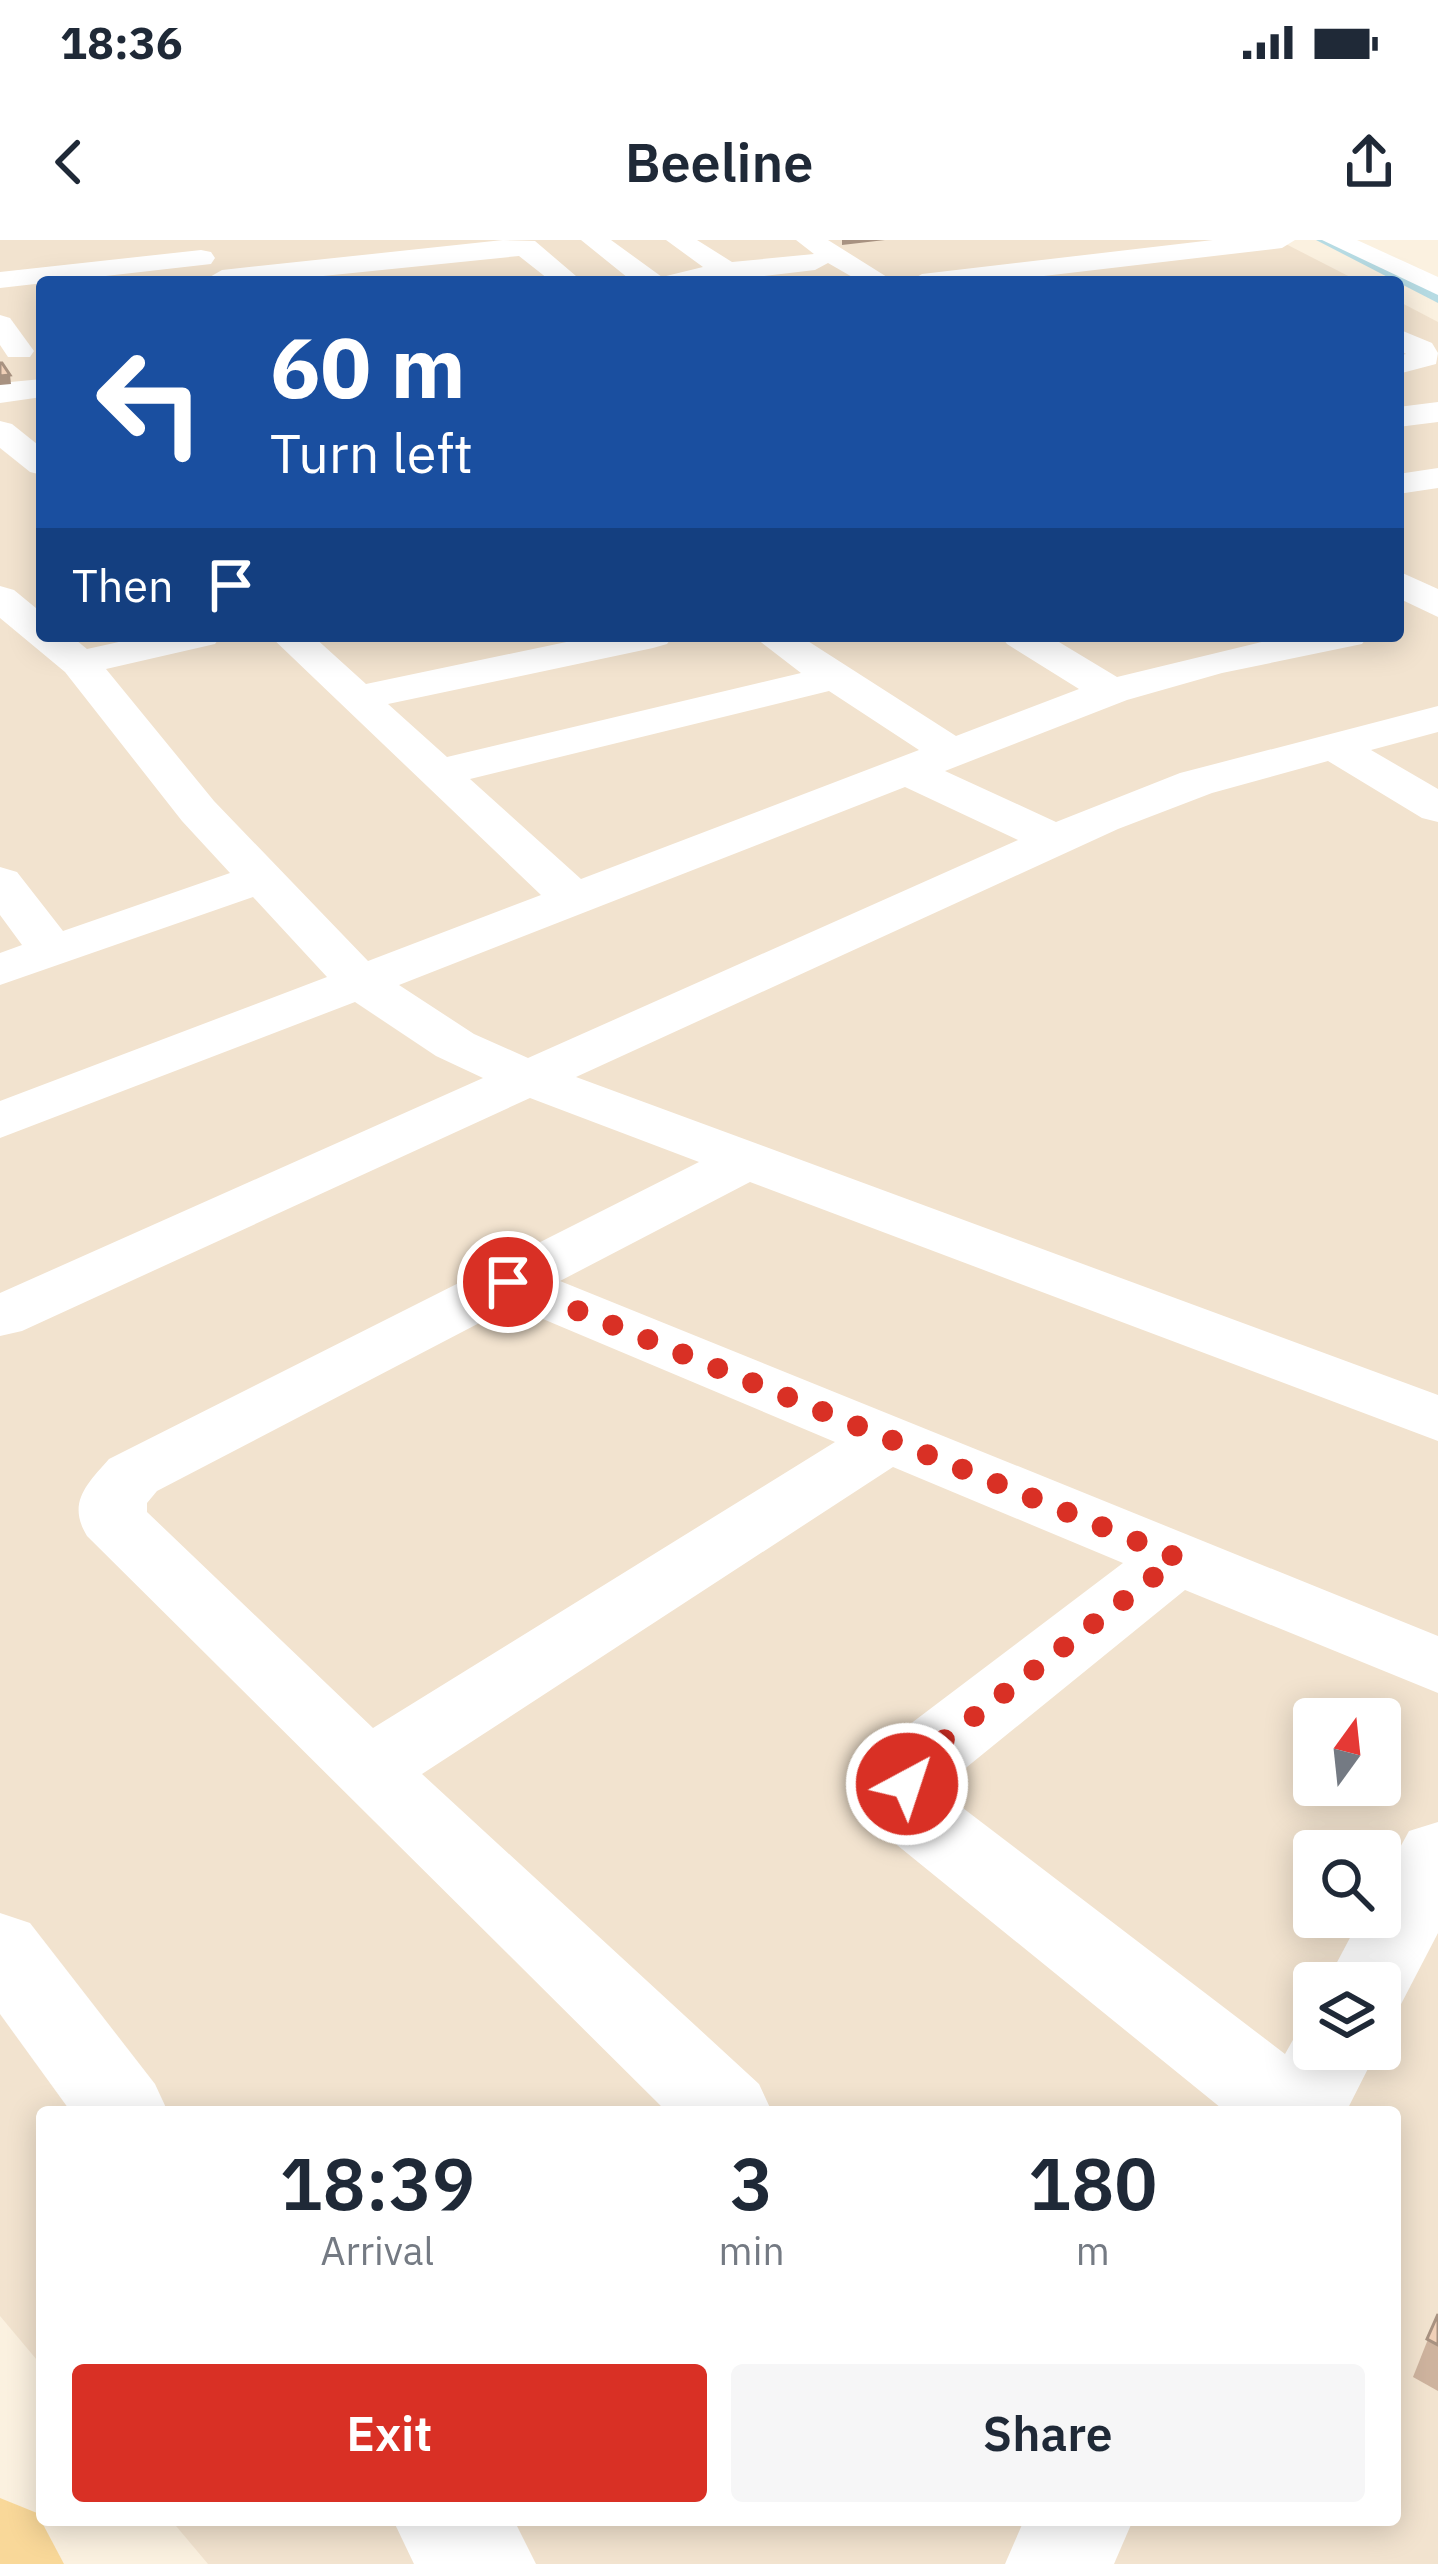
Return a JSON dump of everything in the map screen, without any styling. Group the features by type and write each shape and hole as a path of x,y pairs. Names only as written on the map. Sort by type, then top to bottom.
{"main road":[{"path":"0,2549 10,2564"}],"street":[{"path":"594,240 643,276"},
{"path":"679,240 727,271"},
{"path":"779,240 868,276"},
{"path":"925,265 1102,246 1217,250 1282,240"},
{"path":"1335,240 1438,287"},
{"path":"304,276 344,274 528,242 562,276"},
{"path":"972,276 1102,246"},
{"path":"88,276 187,247"},
{"path":"187,247 220,276"},
{"path":"0,260 233,248"},
{"path":"1217,250 1260,273"},
{"path":"706,276 812,251"},
{"path":"812,251 843,276"},
{"path":"445,255 471,276"},
{"path":"925,265 957,276"},
{"path":"0,280 36,279"},
{"path":"0,324 20,351"},
{"path":"1404,341 1421,349 1425,358 1404,363"},
{"path":"0,394 36,389"},
{"path":"1404,416 1438,412"},
{"path":"4,434 36,433"},
{"path":"4,434 36,460"},
{"path":"0,598 36,628"},
{"path":"56,644 92,642"},
{"path":"296,642 574,899"},
{"path":"357,698 623,642"},
{"path":"782,642 949,752"},
{"path":"1031,642 1112,691"},
{"path":"4,1115 361,983 1112,691 1312,642"},
{"path":"56,644 198,811 361,983 455,1046 528,1078 1438,1419"},
{"path":"438,773 835,677"},
{"path":"0,1317 1056,840 1196,783 1438,719"},
{"path":"1330,744 1438,808"},
{"path":"904,769 1056,840"},
{"path":"0,970 261,878"},
{"path":"0,881 53,952"},
{"path":"721,2106 367,1770 112,1519 112,1499 133,1475 748,1160"},
{"path":"508,1282 1438,1666"},
{"path":"367,1770 888,1439"},
{"path":"1178,1558 917,1761 907,1784 926,1823 1288,2106"},
{"path":"1380,1962 1438,1855"},
{"path":"0,1948 118,2106"},
{"path":"1300,2106 1321,2070"},
{"path":"451,2526 483,2564"},
{"path":"1058,2564 1078,2526"}],"shaded area":[{"path":"0,240 1278,240 1348,276 36,276 36,642 1404,642 1404,304 1438,322 1438,2564 208,2564 176,2526 1401,2526 1401,2106 36,2106 36,2359 0,2316"}],"building":[{"path":"1438,2314 1438,2345 1427,2339"}],"waterway":[{"path":"1325,240 1396,276"},
{"path":"1404,280 1438,297"}],"route":[{"path":"508,1282 1178,1558 917,1761 907,1784"}]}
